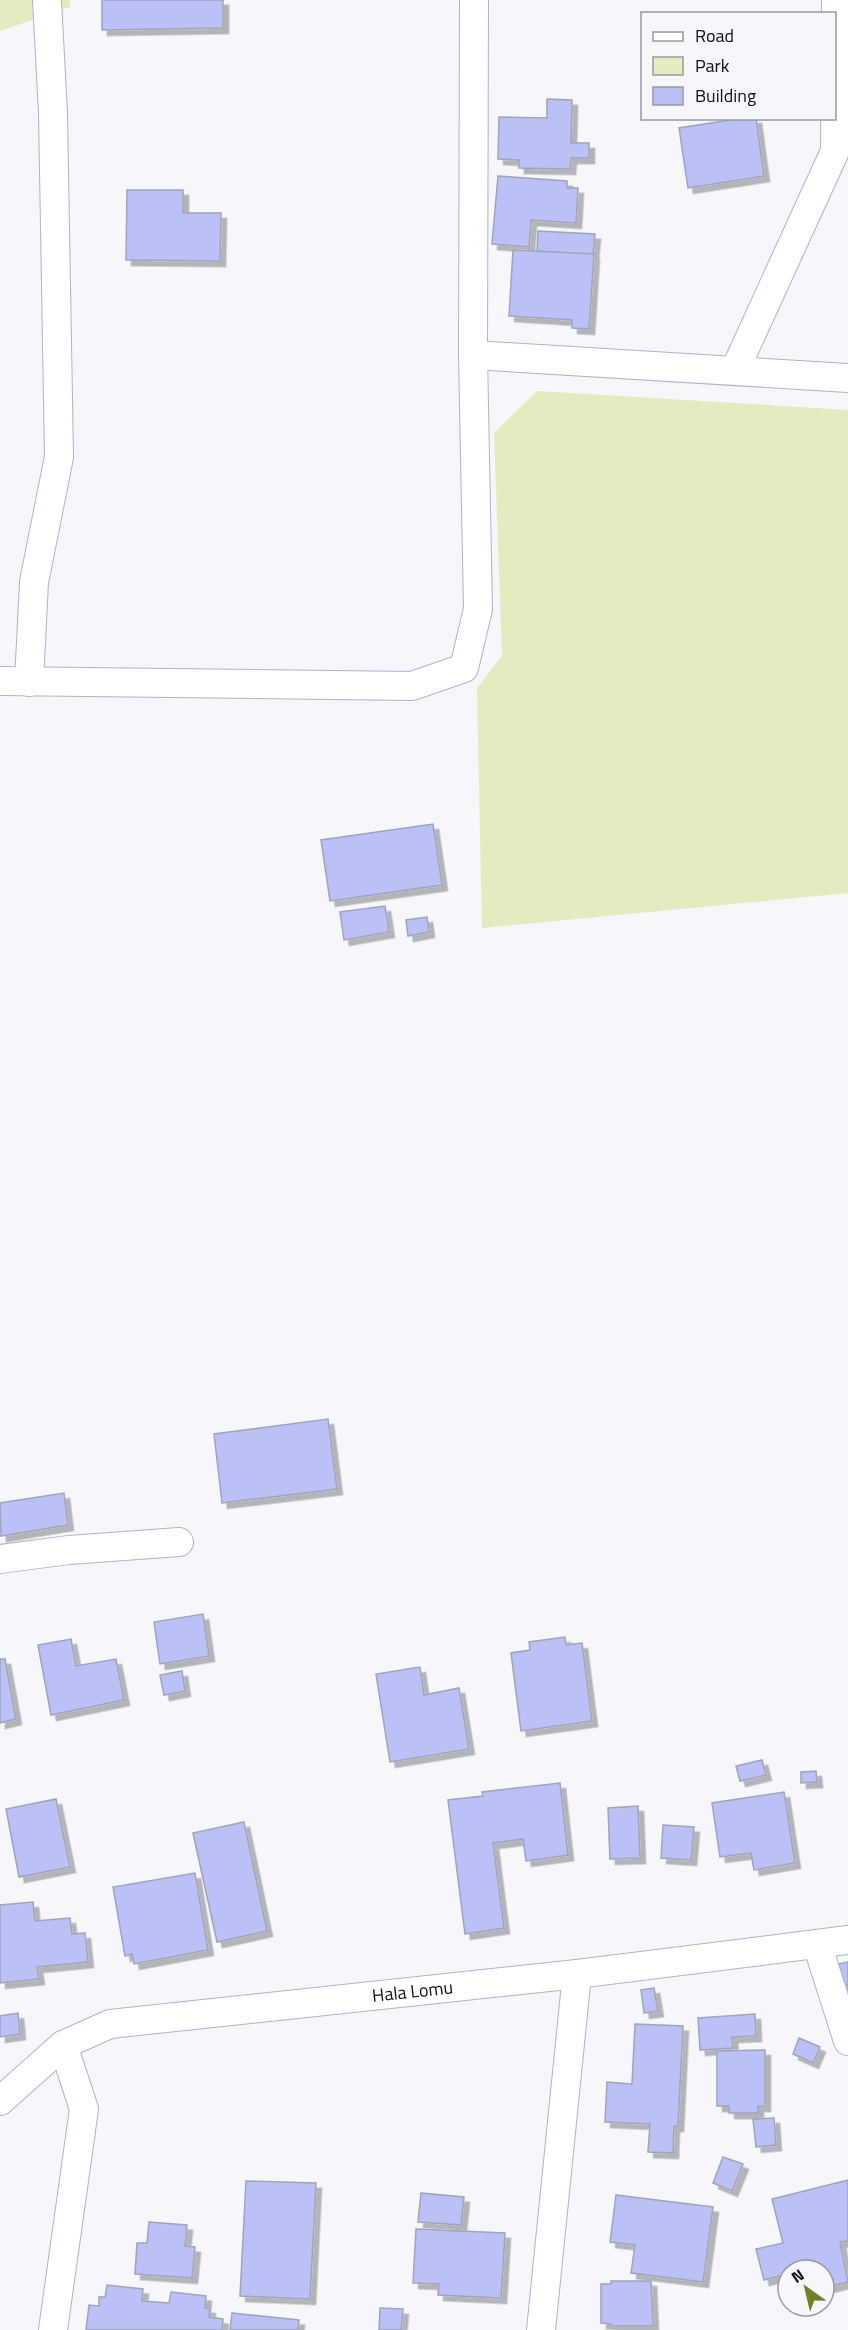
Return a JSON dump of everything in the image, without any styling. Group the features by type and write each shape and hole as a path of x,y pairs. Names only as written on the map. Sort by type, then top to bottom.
{"street":[{"path":"29,682 34,582 59,457 53,124 48,0"},
{"path":"0,681 412,686 464,668 478,609 473,355 474,0"},
{"path":"735,370 835,151 835,120"},
{"path":"473,355 848,378"},
{"path":"0,1559 69,1550 179,1542"},
{"name":"Hala Lomu","path":"0,2101 63,2045 110,2024 577,1974 848,1940"},
{"path":"817,1944 848,2041"},
{"path":"541,2330 577,1974"},
{"path":"53,2330 84,2109 63,2045"}],"green space":[{"path":"0,0 70,0 70,7 0,31"},
{"path":"537,391 848,410 848,893 482,928 477,688 502,656 494,433"}],"building":[{"path":"102,0 223,0 223,28 102,30"},
{"path":"547,99 572,100 571,143 589,143 589,158 571,158 570,169 519,168 519,160 498,159 499,117 547,118"},
{"path":"730,120 756,120 764,176 688,188 679,128"},
{"path":"498,176 567,181 567,188 578,188 576,223 531,220 529,247 492,244"},
{"path":"127,190 183,190 183,213 221,213 220,261 126,260"},
{"path":"538,231 595,234 593,255 537,251"},
{"path":"513,250 594,254 589,329 572,328 572,320 509,316"},
{"path":"433,824 442,885 330,901 321,840"},
{"path":"385,906 389,932 344,940 340,912"},
{"path":"427,917 429,932 408,936 406,920"},
{"path":"328,1419 337,1489 222,1503 214,1434"},
{"path":"64,1493 68,1525 1,1536 0,1503"},
{"path":"203,1614 209,1656 160,1664 154,1622"},
{"path":"565,1637 566,1645 582,1643 592,1721 521,1731 511,1653 530,1650 529,1642"},
{"path":"71,1639 76,1666 116,1659 124,1700 51,1715 38,1645"},
{"path":"0,1659 5,1659 16,1719 0,1723"},
{"path":"420,1667 424,1695 459,1688 469,1749 390,1762 376,1674"},
{"path":"182,1671 185,1691 164,1695 160,1675"},
{"path":"762,1760 766,1775 740,1781 736,1766"},
{"path":"816,1771 817,1782 801,1783 801,1772"},
{"path":"560,1783 568,1855 526,1861 523,1839 493,1843 504,1928 465,1934 448,1800 483,1796 482,1792"},
{"path":"784,1792 795,1863 754,1870 751,1853 720,1857 712,1803"},
{"path":"56,1799 70,1867 19,1877 6,1809"},
{"path":"638,1806 640,1858 610,1859 608,1808"},
{"path":"244,1822 267,1931 217,1942 193,1833"},
{"path":"663,1825 694,1827 691,1860 661,1858"},
{"path":"195,1873 208,1950 134,1964 132,1954 125,1956 113,1887"},
{"path":"33,1902 35,1921 70,1918 72,1934 85,1933 88,1962 37,1967 39,1979 0,1983 0,1905"},
{"path":"848,1962 848,1985 842,1986 838,1964"},
{"path":"654,1988 658,2011 644,2013 641,1990"},
{"path":"18,2013 20,2034 0,2037 0,2016"},
{"path":"755,2014 756,2036 732,2037 733,2048 700,2050 698,2018"},
{"path":"635,2024 683,2026 678,2126 674,2126 673,2153 648,2152 650,2124 605,2122 607,2082 632,2084"},
{"path":"799,2038 820,2047 813,2063 793,2054"},
{"path":"765,2050 765,2106 758,2106 758,2113 729,2113 729,2106 717,2106 717,2051"},
{"path":"774,2118 776,2145 756,2147 753,2119"},
{"path":"723,2157 743,2164 732,2191 713,2183"},
{"path":"848,2180 848,2241 840,2242 848,2282 836,2285 836,2258 776,2258 776,2277 764,2280 756,2249 783,2243 772,2199"},
{"path":"246,2181 316,2183 310,2299 240,2296"},
{"path":"421,2193 464,2197 461,2225 418,2222"},
{"path":"616,2195 713,2207 703,2282 631,2273 635,2245 610,2242"},
{"path":"149,2222 187,2225 185,2246 195,2247 192,2278 135,2274 137,2243 147,2243"},
{"path":"416,2229 505,2233 501,2298 438,2295 439,2284 413,2283"},
{"path":"611,2281 651,2281 653,2326 611,2326 611,2324 601,2323 601,2284 611,2284"},
{"path":"107,2285 143,2289 142,2301 169,2303 171,2292 206,2296 205,2308 210,2308 209,2317 223,2319 222,2330 86,2330 89,2305 99,2306 99,2297 105,2297"},
{"path":"380,2308 403,2309 401,2330 379,2330"},
{"path":"232,2313 299,2320 298,2330 230,2330"}]}
